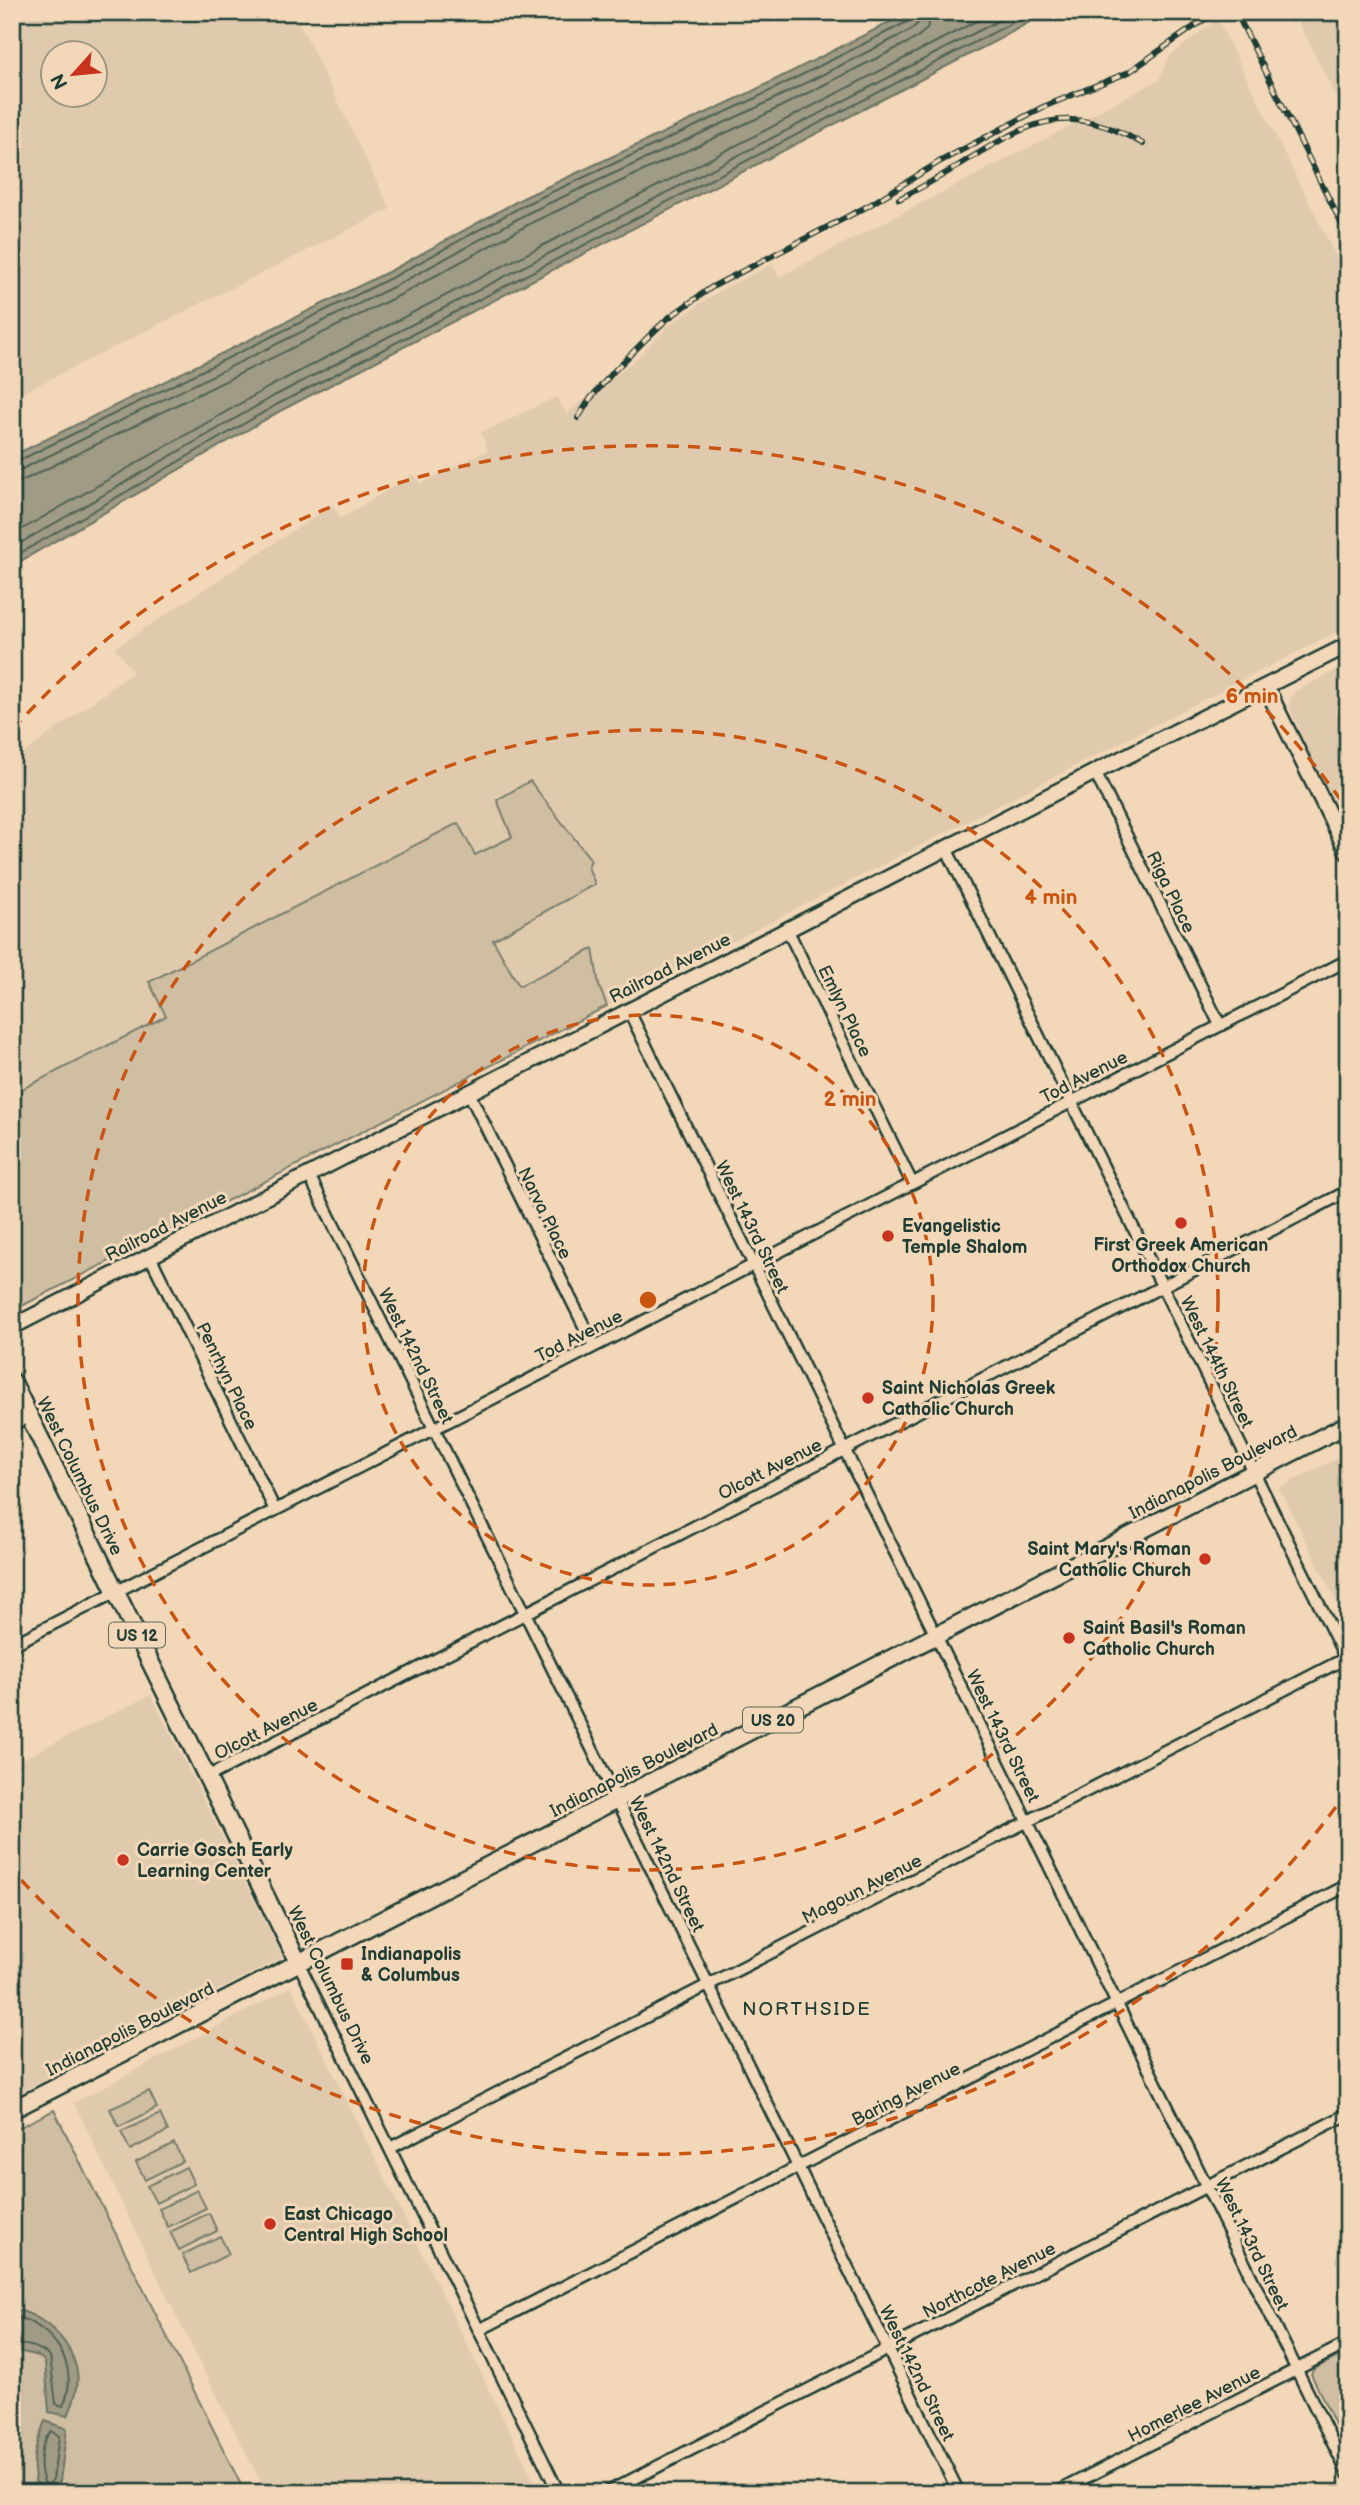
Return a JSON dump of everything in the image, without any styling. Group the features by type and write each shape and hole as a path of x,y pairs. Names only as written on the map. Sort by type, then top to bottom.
{"main road":[{"name":"West Columbus Drive","path":"12,1381 299,1964"},
{"name":"Indianapolis Boulevard","path":"12,2110 1348,1424"}],"street":[{"name":"Railroad Avenue","path":"12,1327 787,929 1348,645"},
{"path":"1266,687 1348,853"},
{"name":"Riga Place","path":"1095,772 1220,1025"},
{"name":"West 144th Street","path":"946,848 1253,1474 1347,1659"},
{"name":"Emlyn Place","path":"787,929 912,1183"},
{"name":"Tod Avenue","path":"12,1645 1348,960"},
{"name":"West 143rd Street","path":"629,1011 1348,2474"},
{"name":"Narva Place","path":"469,1093 594,1346"},
{"name":"West 142nd Street","path":"309,1175 959,2493"},
{"name":"Olcott Avenue","path":"207,1777 1348,1191"},
{"name":"Penrhyn Place","path":"150,1256 275,1510"},
{"path":"12,1425 30,1416"},
{"name":"Magoun Avenue","path":"390,2148 1347,1659"},
{"name":"Baring Avenue","path":"479,2330 1348,1885"},
{"name":"West Columbus Drive","path":"299,1964 559,2493"},
{"name":"Northcote Avenue","path":"606,2493 1348,2114"},
{"name":"Homerlee Avenue","path":"1055,2493 1348,2343"}],"shaded area":[{"path":"12,12 294,12 390,209 12,398"},
{"path":"1293,12 1348,12 1348,118 1339,101"},
{"path":"1217,19 1348,280 1348,626 607,1006 599,986 593,949 519,986 493,940 588,867 591,860 530,781 512,837 475,855 457,824 149,982 166,1015 12,1094 12,762 133,672 115,648 332,505 341,518 414,474 420,484 488,450 481,433 556,397 567,414 638,357 668,326 722,289 773,264 779,277 1159,80 1169,57"},
{"path":"1348,664 1348,833 1314,767 1289,705 1296,691"},
{"path":"530,781 591,860 588,867 595,884 493,940 519,986 593,949 599,986 607,1006 12,1311 12,1094 166,1016 149,982 458,823 475,855 512,837 497,800"},
{"path":"1348,1453 1348,1624 1279,1488"},
{"name":"Carrie Gosch Early Learning Center","path":"151,1695 283,1957 12,2097 12,1764"},
{"name":"East Chicago Central High School","path":"291,1987 540,2493 266,2493 165,2293 74,2103"},
{"path":"149,2091 157,2108 119,2127 110,2109"},
{"path":"54,2110 245,2493 12,2493 12,2131"},
{"path":"160,2114 168,2131 130,2150 121,2132"},
{"path":"174,2143 183,2161 145,2180 136,2162"},
{"path":"186,2167 194,2184 156,2203 147,2186"},
{"path":"197,2190 206,2208 168,2227 159,2209"},
{"path":"209,2213 217,2231 179,2250 170,2232"},
{"path":"220,2236 229,2254 191,2273 182,2255"},
{"path":"1348,2352 1348,2451 1311,2374 1314,2369"}],"water":[{"path":"910,12 1047,12 282,410 12,566 12,456 392,270 523,198 749,93"},
{"path":"12,2309 45,2323 69,2350 78,2383 68,2416 49,2412 45,2361 38,2356 19,2351 12,2356"},
{"path":"45,2421 67,2429 60,2481 55,2493 34,2493 34,2458"}],"railway":[{"path":"578,418 613,372 647,338 667,319 712,287 868,206 939,162 1043,107 1129,72 1215,12"},
{"path":"1236,12 1348,237"},
{"path":"899,199 1004,139 1046,122 1090,122 1115,130 1143,144"}],"place":[{"name":"First Greek American Orthodox Church","path":"1181,1223"},
{"name":"Evangelistic Temple Shalom","path":"888,1236"},
{"name":"Saint Nicholas Greek Catholic Church","path":"868,1398"},
{"name":"Saint Mary's Roman Catholic Church","path":"1205,1559"},
{"name":"Saint Basil's Roman Catholic Church","path":"1069,1638"},
{"name":"Carrie Gosch Early Learning Center","path":"123,1860"},
{"name":"Indianapolis & Columbus","path":"347,1964"},
{"name":"East Chicago Central High School","path":"270,2224"}],"district":[{"name":"NORTHSIDE","path":"807,2008"}]}
